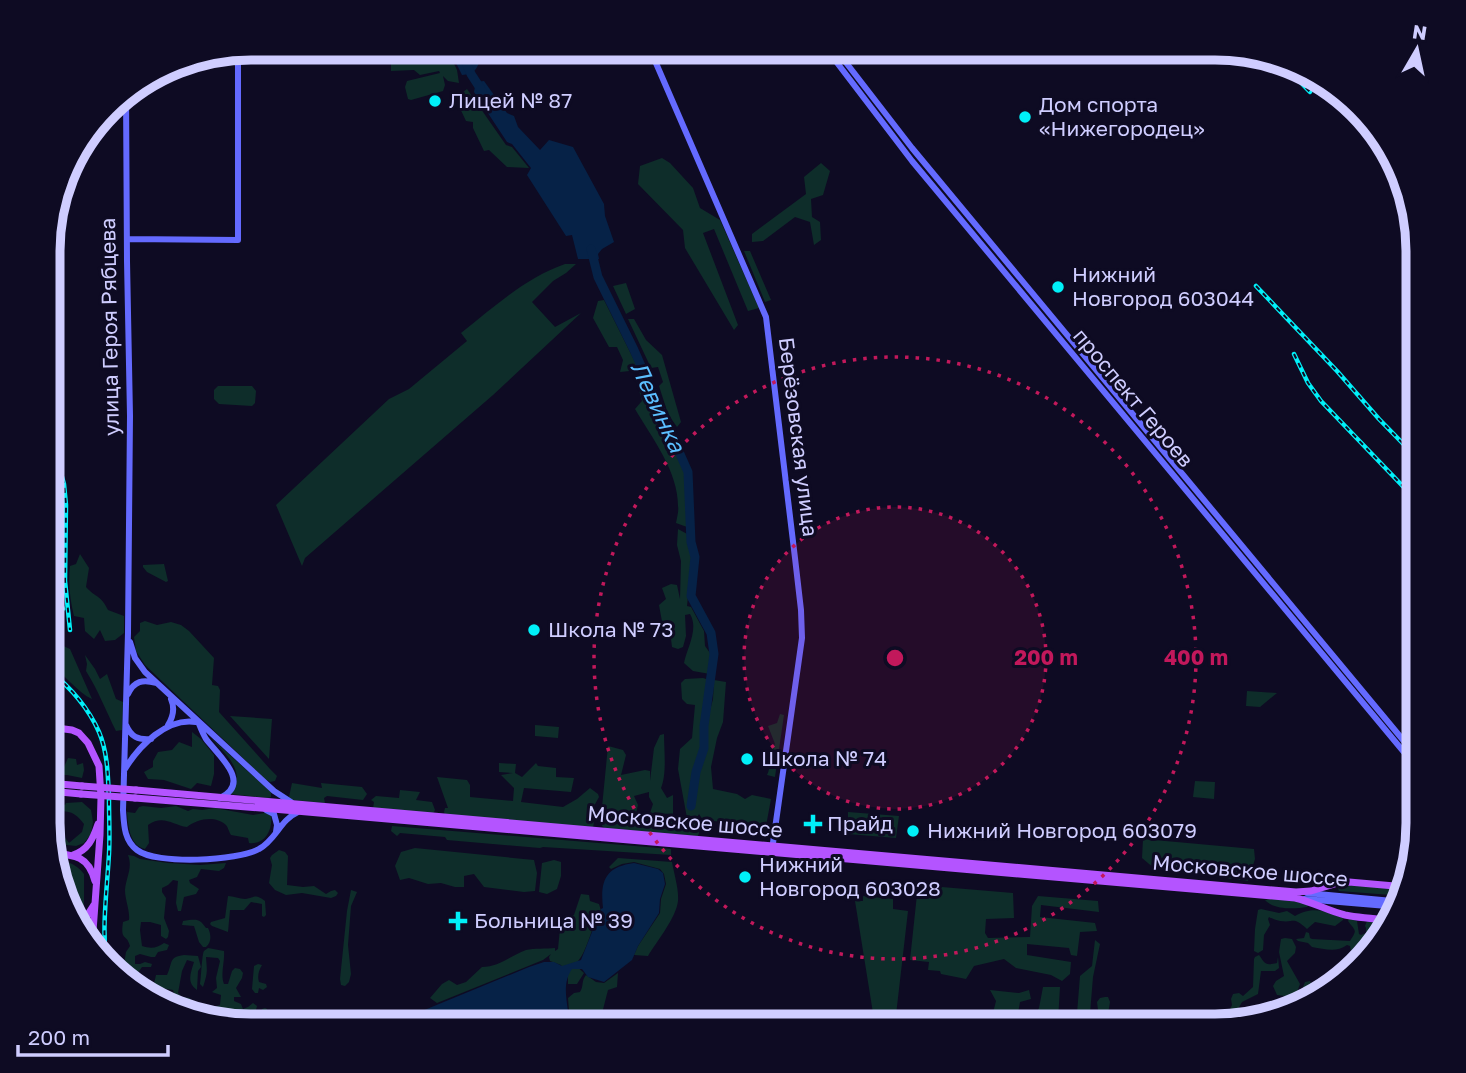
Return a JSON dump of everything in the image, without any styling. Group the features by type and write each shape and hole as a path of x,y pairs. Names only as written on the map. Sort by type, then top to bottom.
{"main road":[{"name":"Берёзовская улица","path":"654,59 766,317 801,610 802,638 772,850"},
{"path":"127,239 238,240 238,60"},
{"name":"проспект Героев","path":"835,60 912,161 1406,755"},
{"name":"проспект Героев","path":"844,60 912,148 1406,744"},
{"name":"улица Героя Рябцева","path":"126,105 130,412 126,699"},
{"path":"128,634 138,664 274,791 300,808 290,815 267,845 257,851 226,858 185,860 149,856 135,849 128,841 123,810 126,699 131,688 143,680 158,684"},
{"path":"167,727 173,709 169,695"},
{"path":"125,769 138,751 167,727 181,721 198,722"},
{"path":"198,722 207,740 224,758 233,775 230,791 219,798"},
{"path":"126,724 132,736 144,740 152,739"},
{"path":"60,728 79,733 88,743 99,766 101,797 93,931"},
{"name":"Московское шоссе","path":"60,785 81,790"},
{"name":"Московское шоссе","path":"60,791 219,798 300,808 772,850 1389,901"},
{"name":"Московское шоссе","path":"136,794 257,808 300,808"},
{"path":"257,808 274,814 276,834"},
{"path":"73,855 87,848 100,817"},
{"path":"62,854 81,858 88,864 97,885"},
{"path":"1296,895 1349,882 1395,886"},
{"name":"Московское шоссе","path":"1296,895 1387,906"},
{"path":"1296,895 1344,914 1381,919"},
{"path":"85,919 96,901"}],"green space":[{"path":"391,59 452,59 459,83 448,81 443,76 443,91 411,100 408,99 405,87 407,81 440,73 439,71 420,75 414,70 391,71"},
{"path":"467,89 506,145 512,147 529,168 507,167 489,150 484,151 473,128 473,122 466,121 457,102 458,96"},
{"path":"662,158 693,188 700,208 720,220 759,308 748,311 714,229 703,233 738,325 734,330 685,248 683,230 638,184 640,166"},
{"path":"821,163 830,171 823,195 811,199 812,217 820,222 821,240 814,245 810,222 795,217 763,241 752,242 752,234 806,194 804,177"},
{"path":"744,251 750,251 771,300 765,302"},
{"path":"565,264 576,264 553,281 532,302 555,327 581,313 493,395 305,558 302,566 276,505 389,399 409,389 467,341 461,333 523,285"},
{"path":"626,283 635,309 626,314 613,286"},
{"path":"604,300 639,370 620,372 623,360 617,347 609,347 593,318 598,301"},
{"path":"628,319 634,319 646,340 662,355 681,422 677,427 668,414 659,386 663,382 658,367 651,368"},
{"path":"641,373 686,472 687,527 676,523 678,508 674,480 663,455 635,409 642,401 635,376"},
{"path":"218,386 252,386 256,391 255,403 252,406 219,404 214,399 214,390"},
{"path":"60,515 65,515 63,540 60,540"},
{"path":"678,529 689,535 692,558 687,606 691,607 704,631 705,646 712,663 710,674 693,671 684,663 693,632 690,614 685,615 686,636 683,647 672,647 670,631 663,627 659,605 666,599 662,588 671,584 677,585 680,599"},
{"path":"60,548 61,548 62,590 60,588"},
{"path":"80,554 89,568 86,587 101,599 108,610 124,616 124,633 115,640 105,641 100,630 94,639 85,631 84,618 74,616 70,566 76,564"},
{"path":"164,564 166,582 143,567 143,565"},
{"path":"145,621 157,625 171,622 181,625 214,658 212,685 218,686 220,690 219,712 277,776 275,781 270,782 264,778 145,665 136,651 134,637 140,631 140,623"},
{"path":"60,644 70,649 92,699 60,673"},
{"path":"85,655 100,679 107,674 116,699 123,702 122,730 116,731 86,671"},
{"path":"685,679 709,680 702,748 694,772 690,801 693,803 698,772 706,748 706,726 713,699 714,680 726,682 723,722 711,767 713,789 737,794 745,799 752,795 771,799 766,826 703,820 699,814 696,819 687,818 678,769 680,749 692,738 695,705 687,704 682,699 681,683"},
{"path":"1247,691 1277,693 1260,707 1246,706"},
{"path":"780,714 784,715 775,777 767,775 775,744 768,726 777,723"},
{"path":"230,716 272,719 269,759"},
{"path":"535,725 559,727 558,738 535,736"},
{"path":"192,732 214,755 211,786 197,783 191,789 164,780 148,779 144,772 153,767 158,752 172,750 179,742 192,747"},
{"path":"664,734 665,769 661,788 667,798 673,795 673,814 650,813 653,804 649,792 634,796 638,805 636,813 632,815 619,814 602,807 608,746 623,750 626,755 621,775 650,771 650,781 654,748 660,735"},
{"path":"211,738 271,792 271,797 231,794 237,778 236,771"},
{"path":"68,758 76,759 77,765 83,763 82,778 60,775 60,766 64,767"},
{"path":"499,763 516,764 515,773 522,777 536,763 538,766 556,768 556,777 574,778 571,792 524,788 521,802 563,807 590,788 599,797 594,806 593,828 445,815 445,808 448,808 437,777 467,780 470,797 513,801 514,788 501,775 513,773 499,772"},
{"path":"1195,781 1215,782 1214,799 1193,797"},
{"path":"292,783 322,788 321,783 362,787 367,794 363,800 327,796 324,798 325,803 292,800 289,797"},
{"path":"400,790 420,792 416,800 432,802 435,810 433,814 373,809 374,802 371,800 376,796 399,798"},
{"path":"60,802 65,805 82,802 91,810 91,834 84,843 62,848 60,836 63,835 69,843 82,832 84,824 71,813 60,810"},
{"path":"143,806 176,806 188,811 215,808 253,815 265,813 271,815 271,826 264,839 249,843 248,838 231,835 226,825 217,820 201,820 187,827 158,820 148,825 149,843 145,849 133,840 127,812 135,813"},
{"path":"848,812 899,816 896,838 848,834"},
{"path":"603,816 698,824 699,833 698,836 606,829 602,826"},
{"path":"392,826 671,849 671,855 540,848 400,833 397,836 391,831"},
{"path":"1143,839 1254,849 1255,859 1248,881 1155,869 1142,858"},
{"path":"415,848 534,860 537,873 535,891 484,887 474,874 464,876 464,887 428,884 409,878 400,880 395,866 401,852"},
{"path":"279,850 288,856 287,885 314,886 326,894 335,890 338,893 336,896 331,898 302,893 286,895 275,890 269,883 272,865 270,858"},
{"path":"128,855 168,863 226,863 219,871 201,869 197,877 189,880 199,889 196,894 184,897 181,911 178,911 176,903 178,881 173,880 162,888 166,898 164,918 169,931 168,937 166,939 161,936 161,925 150,922 141,922 140,930 142,946 154,948 164,943 169,945 167,950 158,952 155,957 140,954 135,956 135,964 152,964 151,967 142,967 136,975 124,966 130,946 122,932 123,922 129,920 125,890"},
{"path":"618,858 672,862 678,892 677,908 648,956 634,955 660,913 666,884 664,874 660,869 634,862 611,869 609,867"},
{"path":"554,860 561,862 557,889 547,894 539,892 542,863"},
{"path":"63,861 74,865 84,874 82,912 74,896"},
{"path":"918,885 1013,893 1014,918 986,919 985,933 988,938 1030,937 1032,906 1038,896 1098,901 1099,912 1041,905 1040,917 1095,923 1097,931 1080,932 1077,956 1071,955 1069,948 1027,944 1027,955 1071,962 1070,974 1062,981 1051,975 1016,968 1004,959 974,966 966,979 941,974 940,971 928,970 929,962 910,960"},
{"path":"1338,886 1395,888 1392,895 1339,891"},
{"path":"351,890 357,892 351,906 348,945 351,974 345,986 341,985 340,979"},
{"path":"581,894 589,895 590,901 599,904 601,911 575,965 584,973 577,984 568,984 561,965 550,961 551,954 543,960 437,1003 430,998 449,980 457,985 466,982 482,967 499,963 526,950 558,949 561,917 574,915"},
{"path":"228,896 245,899 259,897 265,901 266,915 262,916 262,904 251,902 244,910 230,910 228,932 212,926 211,922 225,918"},
{"path":"863,896 893,899 893,909 908,911 896,1014 873,1013 855,901 863,901"},
{"path":"1277,898 1309,904 1307,907 1284,908 1265,900"},
{"path":"1258,910 1279,913 1287,911 1295,916 1308,911 1319,911 1343,920 1335,926 1315,922 1307,929 1296,921 1280,921 1269,917 1270,925 1264,935 1263,950 1258,953 1254,951 1255,929"},
{"path":"195,920 208,928 210,938 206,947 199,942 194,926 182,925 183,921"},
{"path":"1348,921 1357,921 1361,935 1366,933 1367,921 1378,922 1364,942 1361,940 1351,951 1347,945 1335,950 1326,949 1312,947 1296,939 1304,938 1306,932 1312,939 1350,941 1355,932"},
{"path":"1281,939 1292,939 1296,947 1295,953 1287,961 1300,984 1296,996 1286,1000 1285,996 1277,995 1273,986 1284,976 1279,952"},
{"path":"1095,940 1100,944 1093,977 1090,1014 1077,1014 1080,976 1092,966"},
{"path":"208,948 224,951 224,984 228,984 235,968 240,969 242,978 236,988 241,997 234,997 234,1001 241,1004 243,1009 253,1003 257,1006 256,1010 219,1011 195,1005 220,1005 221,995 212,992 217,988 218,958 206,957 206,978 203,987 200,984 204,951"},
{"path":"1259,955 1267,964 1277,963 1278,957 1279,968 1275,971 1261,971 1258,994 1242,1002 1238,1009 1243,1012 1222,1013 1230,1009 1233,994 1239,993 1243,996 1253,987 1255,957"},
{"path":"179,956 198,956 201,967 198,971 197,990 190,981 194,962 187,960 182,971 178,993 182,997 190,998 189,1003 176,998 173,990 153,987 156,975 167,975 173,959"},
{"path":"262,965 259,982 267,987 263,990 259,988 258,993 255,993 252,989 254,966"},
{"path":"618,973 617,987 608,990 602,1013 567,1013 568,998 580,992 586,975 596,982 604,983"},
{"path":"1305,982 1311,983 1310,988 1302,993"},
{"path":"1043,987 1060,987 1058,1014 1036,1014"},
{"path":"990,990 1019,993 1029,990 1031,999 1020,1002 1018,1014 993,1014 996,1001"},
{"path":"1108,997 1108,1014 1098,1014 1097,1002 1100,998"}],"water":[{"path":"454,59 480,59 472,73 462,75"},
{"path":"484,81 507,113 514,116 518,127 540,150 549,140 573,147 604,204 614,242 602,249 598,254 599,259 578,259 572,235 566,236 527,175 531,168 512,144 507,142 474,92 476,82"},
{"path":"634,863 658,869 663,873 665,884 659,913 632,960 604,982 588,977 582,969 572,969 566,984 566,1013 417,1013 544,962 554,962 562,966 581,960 603,908 602,890 606,877 624,865"}],"waterway":[{"name":"Левинка","path":"464,59 482,91"},
{"name":"Левинка","path":"591,249 598,277 688,472 691,542 695,557 691,596 711,633 714,654 704,726 704,748 696,772 691,806"}],"railway":[{"path":"1296,77 1310,92"},
{"path":"1256,286 1406,447"},
{"path":"1294,354 1308,383 1321,401 1406,490"},
{"path":"60,470 66,505 65,581 70,630"},
{"path":"60,601 63,609"},
{"path":"60,680 84,706 95,723 104,748 108,774 109,834 105,946"}],"place":[{"name":"Лицей № 87","path":"435,101"},
{"name":"Дом спорта «Нижегородец»","path":"1025,117"},
{"name":"Нижний Новгород 603044","path":"1058,287"},
{"name":"Школа № 73","path":"534,630"},
{"name":"Школа № 74","path":"747,759"},
{"name":"Прайд","path":"813,824"},
{"name":"Нижний Новгород 603079","path":"913,831"},
{"name":"Нижний Новгород 603028","path":"745,877"},
{"name":"Больница № 39","path":"458,921"}]}
